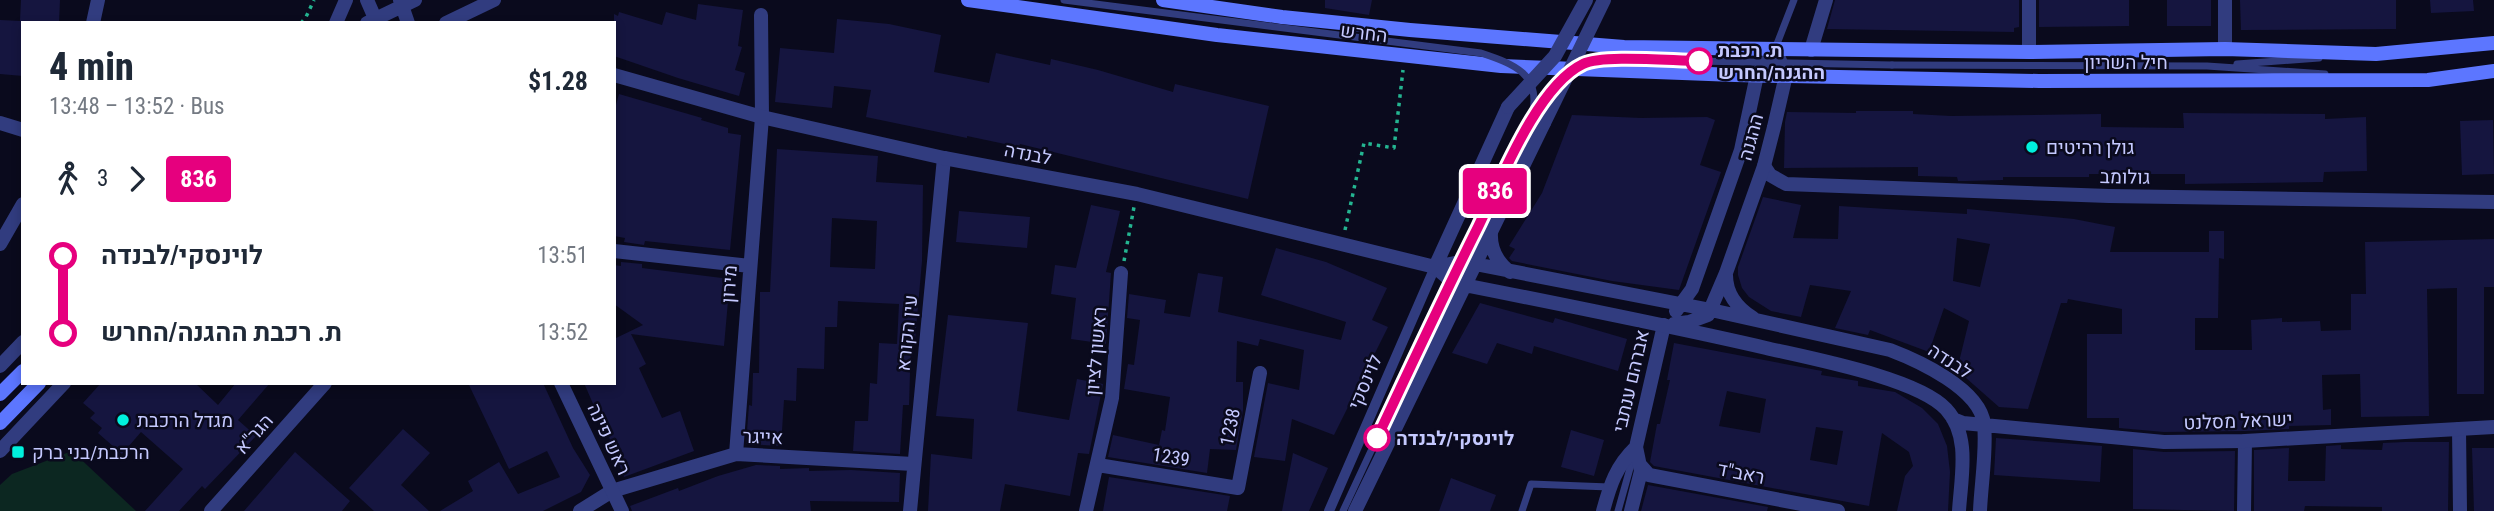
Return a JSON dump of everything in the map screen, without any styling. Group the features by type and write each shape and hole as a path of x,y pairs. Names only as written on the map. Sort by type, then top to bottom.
{"main road":[{"name":"החרש","path":"968,0 1217,36 1405,57 1501,66 1757,75"},
{"name":"החרש","path":"1163,0 1282,17 1592,46 1774,49"},
{"name":"חיל השריון","path":"1774,49 2029,52 2225,49 2376,54 2494,43"},
{"name":"חיל השריון","path":"1757,75 2039,81 2428,80 2494,71"},
{"path":"0,394 21,373"},
{"path":"0,423 36,385"}],"street":[{"path":"93,21 98,0"},
{"path":"337,21 346,0"},
{"path":"367,0 373,21"},
{"path":"450,21 494,0"},
{"path":"1435,267 1508,107 1555,56 1586,0"},
{"path":"1355,511 1492,231 1536,123 1604,0"},
{"path":"1811,50 1826,0"},
{"path":"2029,0 2029,52"},
{"path":"2225,0 2225,49"},
{"path":"375,21 406,2 408,21"},
{"name":"מירון","path":"736,454 762,117 761,15"},
{"path":"1774,49 1786,75"},
{"name":"ההגנה","path":"1664,325 1692,289 1741,150 1757,75 1774,49"},
{"name":"ההגנה","path":"1711,310 1764,166 1786,75"},
{"name":"לבנדה","path":"616,76 762,117 944,158 1137,194 1435,267 1449,279 1464,285 1664,325 1884,377 1940,403 1953,419 1984,425 1980,411 1970,396 1912,358 1890,350 1711,310 1475,264 1456,262 1435,267"},
{"path":"0,123 21,129"},
{"name":"עין הקורא","path":"910,511 944,158"},
{"name":"גולומב","path":"1764,166 1777,181 1786,184 2109,196 2494,202"},
{"path":"0,244 21,207"},
{"path":"1492,231 1491,240 1495,255 1511,273"},
{"path":"616,251 750,266"},
{"name":"לוינסקי","path":"1329,511 1435,267"},
{"name":"ראשון לציון","path":"1086,511 1112,398 1121,273"},
{"path":"1726,273 1726,283 1733,299 1744,312 1757,320"},
{"path":"1664,325 1699,320 1711,310"},
{"name":"אברהם ענתבי","path":"1631,511 1641,476 1636,447 1664,325"},
{"path":"0,366 21,344"},
{"name":"1238","path":"1238,488 1260,373"},
{"path":"0,450 62,385"},
{"name":"הגר\"א","path":"211,511 323,385"},
{"name":"ראש פינה","path":"562,385 622,511"},
{"path":"1953,419 1962,443 1959,511"},
{"path":"1980,511 1984,425"},
{"name":"ישראל מסלנט","path":"1984,425 2164,442 2245,441 2494,427"},
{"path":"2459,429 2460,511"},
{"path":"2244,511 2245,441"},
{"name":"אברהם ענתבי","path":"1603,511 1609,487 1620,464 1636,447"},
{"name":"אייגר","path":"580,511 612,491 736,454 913,464"},
{"name":"1239","path":"1098,465 1238,488"},
{"name":"ראב\"ד","path":"1641,466 1649,475 1838,511"}],"lane":[{"path":"1064,0 1481,53 1508,62 1528,78 1534,99 1536,123"},
{"path":"1774,49 1794,0"},
{"path":"2207,66 2376,54"},
{"path":"1343,511 1447,288 1556,85 1571,71 1591,61 2207,66 2428,80"},
{"path":"1618,511 1636,447"},
{"path":"1522,511 1531,484 1609,487"}],"path":[{"path":"302,21 314,0"},
{"path":"1357,233 1344,230 1364,143 1394,148 1405,57"},
{"path":"1121,273 1137,194"}],"green space":[{"path":"72,451 136,511 0,511 0,485 12,474"}],"building":[{"path":"21,0 60,0 59,21 21,21 21,76 0,74 0,20 20,21"},
{"path":"1325,0 1372,0 1369,15 1325,8"},
{"path":"1835,0 2019,0 2019,27 2014,28 2014,32 1827,29"},
{"path":"2039,0 2129,0 2129,26 2039,27"},
{"path":"2167,0 2211,0 2211,26 2167,26"},
{"path":"2240,0 2396,0 2396,29 2241,30"},
{"path":"2430,0 2473,0 2474,11 2431,13"},
{"path":"698,4 743,10 738,46 742,47 735,70 745,73 739,96 616,57 614,14 618,16 619,12 662,25 666,12 696,20"},
{"path":"837,19 889,24 941,35 934,72 989,83 996,53 1050,65 1051,59 1173,92 1175,84 1269,106 1248,199 1020,144 1019,147 967,138 866,117 871,90 834,86 832,108 775,102 780,48 834,53"},
{"path":"619,94 702,118 701,120 728,128 728,133 741,135 730,250 645,241 644,245 624,242 625,238 616,236 616,105"},
{"path":"1913,111 1913,114 1951,116 2101,114 2101,127 2184,128 2183,113 2325,114 2325,119 2366,117 2367,171 2324,172 2323,182 2185,184 2185,174 2089,174 2089,177 2003,177 2003,180 1958,181 1957,177 1918,176 1918,167 1784,168 1787,112"},
{"path":"1572,115 1707,117 1715,120 1700,165 1721,172 1679,290 1612,281 1512,261 1509,258 1515,249 1509,246 1542,193"},
{"path":"2493,120 2494,174 2462,175 2460,121"},
{"path":"777,149 878,156 876,182 923,185 922,261 915,340 911,340 909,405 903,405 900,454 853,451 855,421 868,421 870,383 877,384 879,343 897,344 899,304 838,301 837,327 825,327 824,369 797,368 796,401 784,400 781,446 746,444 749,405 752,406 753,373 759,373 760,292 770,292","holes":["832,218 877,221 875,269 830,267"]},
{"path":"1763,197 1801,205 1793,238 1838,239 1839,206 1967,214 1967,209 2074,219 2115,227 2110,252 2209,252 2209,231 2224,231 2224,259 2219,258 2218,318 2195,318 2195,350 2252,350 2251,320 2282,318 2282,322 2320,321 2321,331 2351,330 2351,294 2366,294 2365,242 2494,239 2494,287 2484,287 2484,394 2457,394 2457,288 2427,289 2429,416 2361,417 2360,374 2322,375 2323,410 2331,409 2331,425 2245,431 2164,432 2119,428 2119,418 2087,418 2087,334 2122,334 2122,309 2068,299 2067,303 2061,303 2028,409 1999,407 1957,370 1969,321 1944,308 1929,352 1870,330 1868,335 1835,328 1851,291 1810,285 1801,317 1771,311 1749,297 1742,288 1738,267","holes":["1957,238 1990,244 1980,287 1953,281"]},
{"path":"1091,205 1120,211 1106,272 1111,273 1106,344 1071,339 1076,298 1051,294 1055,265 1076,268"},
{"path":"959,211 1030,217 1027,248 956,242"},
{"path":"1276,248 1326,262 1387,288 1372,320 1388,327 1334,435 1292,419 1285,461 1254,457 1268,383 1299,390 1304,350 1260,339 1258,346 1237,341 1236,382 1243,382 1243,410 1236,450 1210,449 1207,473 1108,457 1113,435 1159,445 1162,430 1165,431 1170,397 1124,389 1128,364 1134,365 1140,320 1127,318 1129,294 1166,300 1164,313 1190,317 1198,273 1223,277 1218,312 1341,340 1346,322 1261,295"},
{"path":"621,262 642,264 642,268 730,279 724,346 631,334 646,364 639,368 662,418 680,411 694,451 624,477 606,429 585,385 616,385 616,338 643,325 616,305 616,265 621,266"},
{"path":"1480,303 1553,323 1555,318 1627,339 1618,371 1534,346 1532,354 1497,343 1487,364 1452,353"},
{"path":"948,315 1028,323 1017,411 1069,420 1077,379 1103,384 1089,454 1078,453 1070,496 1005,484 1000,511 928,511 931,454 972,459 974,419 936,416"},
{"path":"1674,343 1822,371 1821,375 1858,381 1858,386 1895,392 1922,408 1938,424 1947,446 1950,472 1948,511 1897,511 1905,476 1913,466 1909,452 1882,433 1869,506 1654,466 1650,462 1657,424 1660,424 1670,380 1667,380","holes":["1727,391 1766,399 1760,433 1719,426","1816,427 1843,431 1837,465 1810,460"]},
{"path":"99,385 197,385 218,405 234,385 268,385 238,420 256,436 205,489 202,486 179,511 145,511 183,469 141,432 122,454 98,433 102,428 90,418 95,413 83,403"},
{"path":"469,385 544,385 573,448 590,475 581,492 543,511 440,511 473,491 468,481 499,462 518,494 560,477 547,451 509,469"},
{"path":"403,429 430,453 401,485 429,511 374,511 349,488"},
{"path":"1571,430 1604,440 1594,476 1561,467"},
{"path":"1996,438 2102,446 2100,482 1994,475"},
{"path":"2449,442 2448,511 2382,511 2382,507 2305,506 2304,511 2254,511 2254,450 2289,448 2288,481 2325,481 2326,446 2382,450 2383,443"},
{"path":"2472,448 2494,448 2494,511 2474,511"},
{"path":"2133,449 2164,452 2235,451 2234,511 2133,509"},
{"path":"295,452 350,501 342,511 244,511"},
{"path":"1293,453 1328,468 1309,511 1282,511"},
{"path":"756,465 780,466 780,469 809,468 809,471 900,473 899,502 810,501 811,511 632,511 630,506 678,488 679,491"},
{"path":"1109,477 1230,496 1227,511 1103,511"},
{"path":"1451,478 1496,495 1490,511 1439,511"},
{"path":"1648,485 1768,507 1767,511 1641,511"}],"bus line":[{"name":"836","path":"1377,438 1447,288 1529,124 1556,85 1582,64 1602,59 1699,61"}],"place":[{"name":"ת. רכבת ההגנה/החרש","path":"1699,61"},
{"name":"גולן רהיטים","path":"2032,147"},
{"name":"מגדל הרכבת","path":"123,420"},
{"name":"לוינסקי/לבנדה","path":"1377,438"},
{"name":"הרכבת/בני ברק","path":"18,452"}]}
